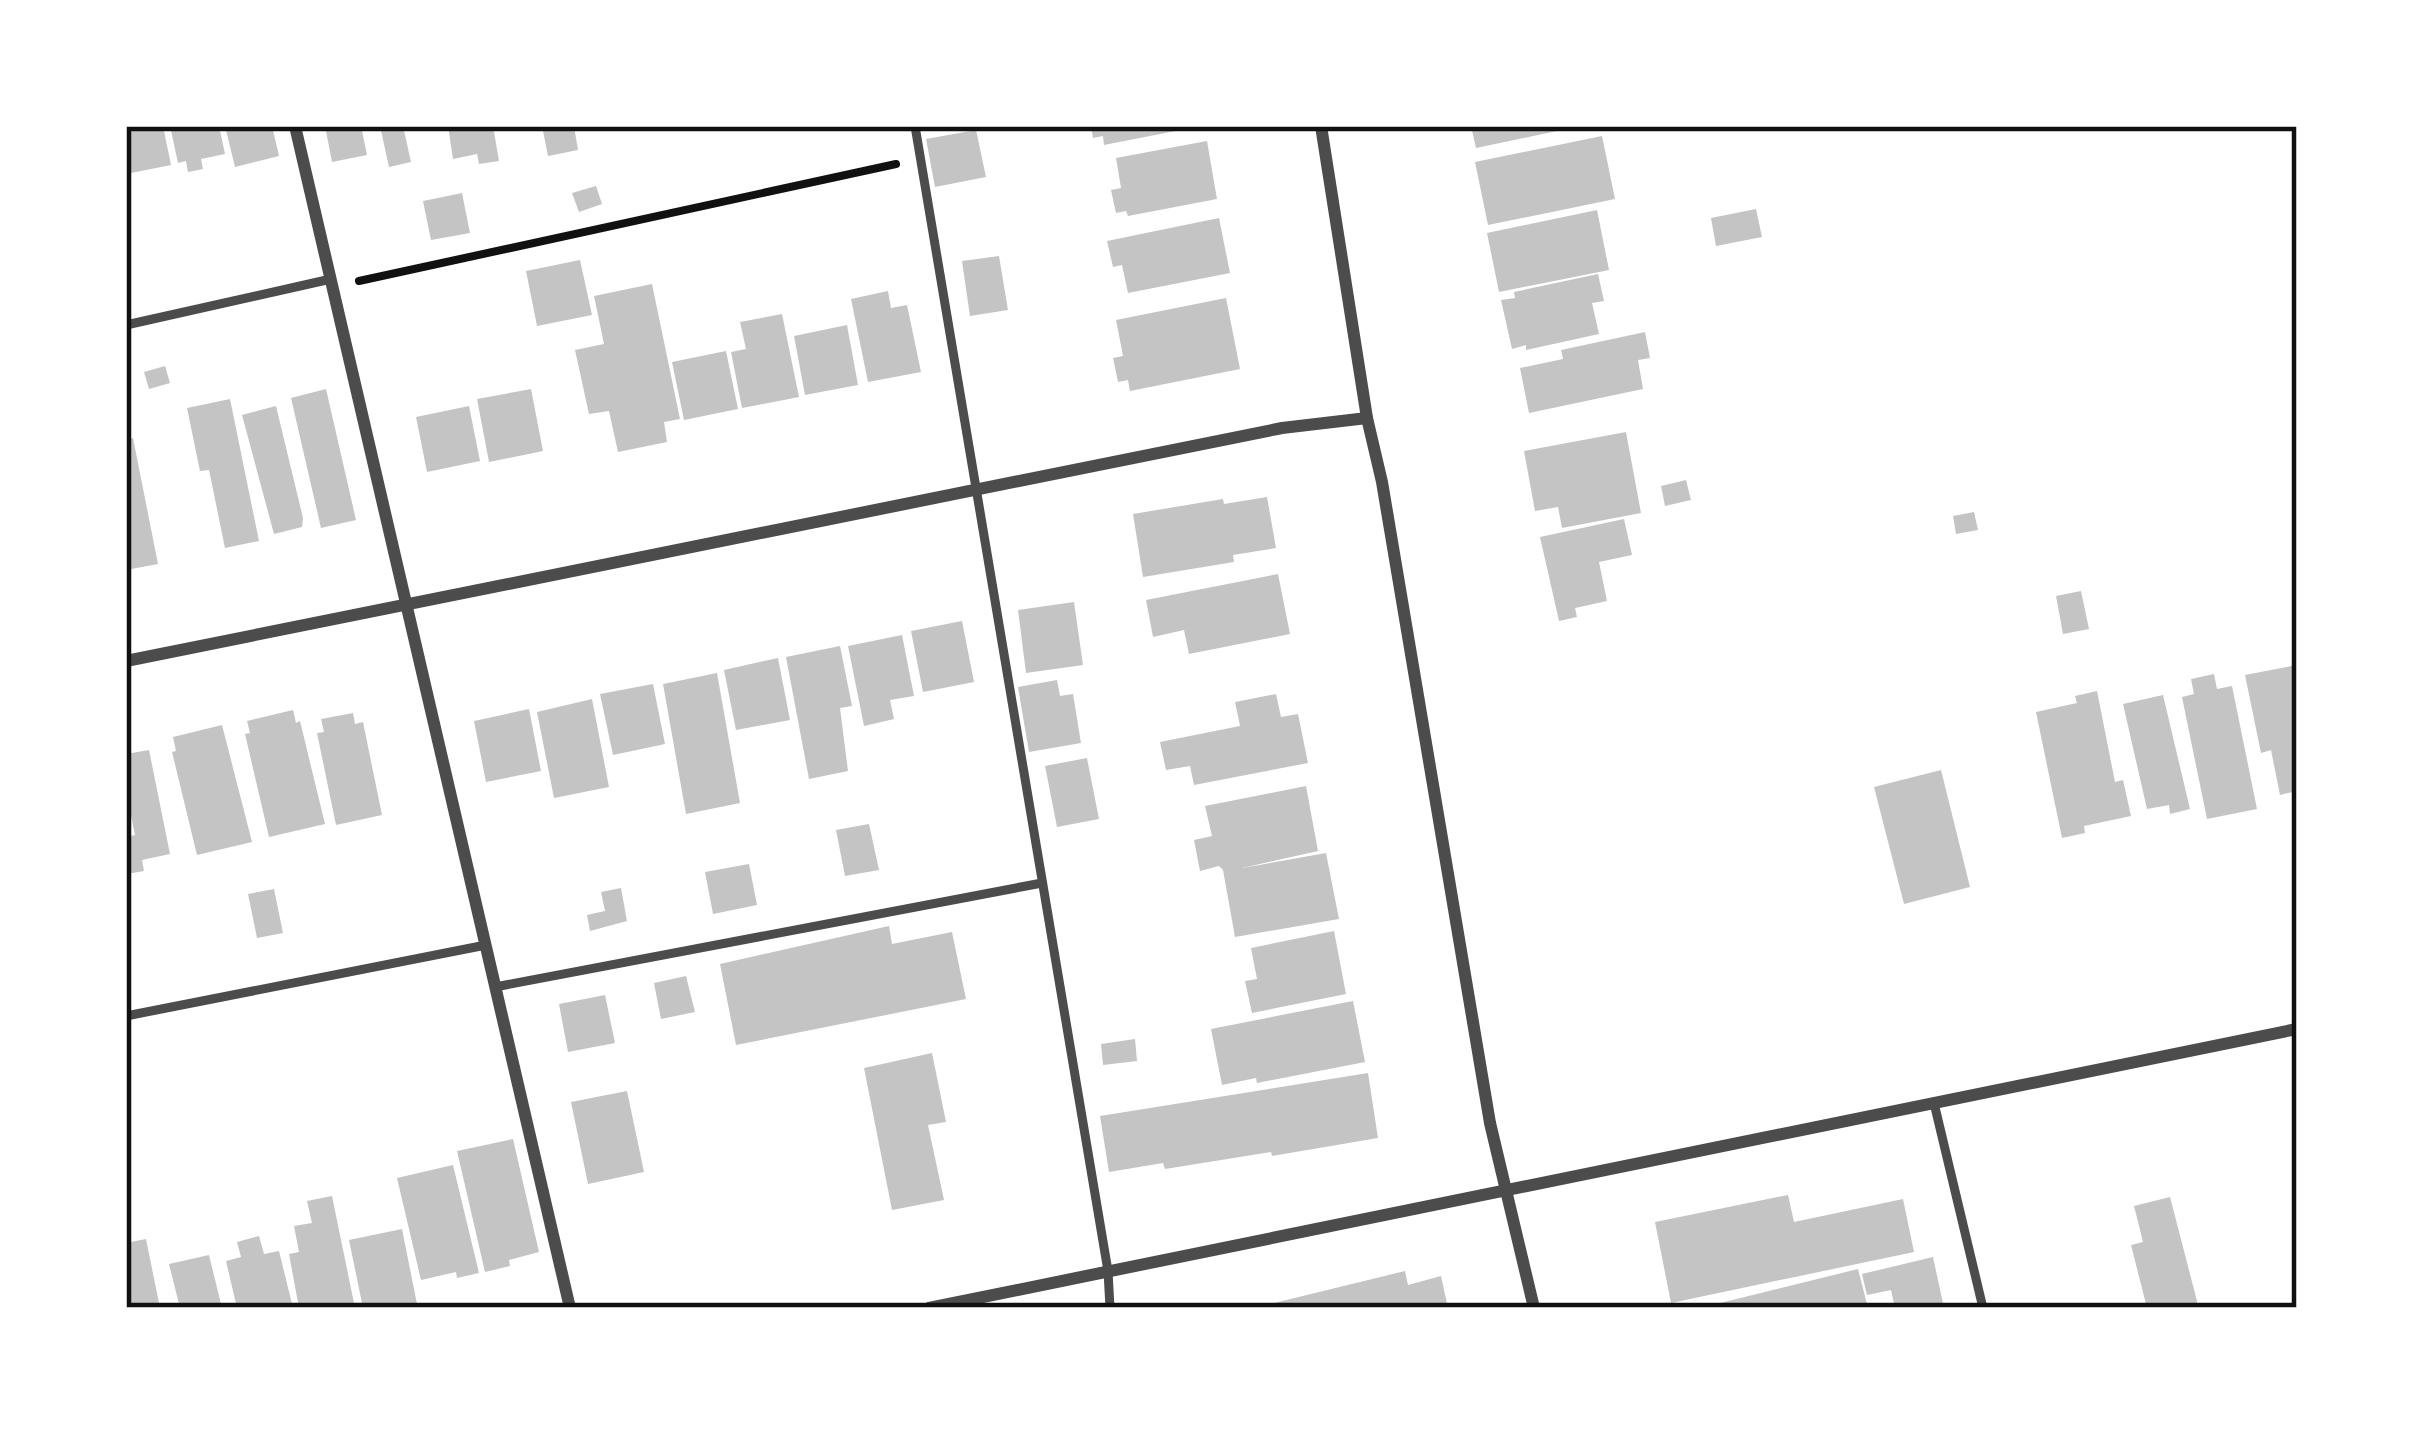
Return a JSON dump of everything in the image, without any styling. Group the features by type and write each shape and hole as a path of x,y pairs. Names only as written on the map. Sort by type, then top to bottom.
{"street":[{"path":"295,126 570,1308"},
{"path":"1321,126 1490,1123 1534,1308"},
{"path":"126,661 1282,428 1367,418"},
{"path":"929,1308 2297,1029"}],"lane":[{"path":"914,126 1111,1308"},
{"path":"126,325 332,283"},
{"path":"495,986 1042,884"},
{"path":"126,1016 486,945"},
{"path":"1934,1103 1983,1308"}],"path":[{"path":"332,283 920,158"}],"building":[{"path":"126,126 163,126 171,165 126,174"},
{"path":"170,126 219,126 225,154 201,159 203,169 188,172 186,161 178,163"},
{"path":"225,126 272,126 279,156 235,167"},
{"path":"325,126 361,126 367,155 332,162"},
{"path":"380,126 403,126 411,162 389,167"},
{"path":"448,126 493,126 499,161 479,164 477,154 453,159"},
{"path":"542,126 574,126 578,150 548,156"},
{"path":"1091,126 1191,128 1104,145 1103,136 1093,138"},
{"path":"1471,126 1570,126 1571,128 1476,148"},
{"path":"976,130 986,177 935,187 926,139"},
{"path":"1602,136 1615,199 1488,225 1475,162"},
{"path":"1207,141 1217,199 1128,216 1126,211 1116,213 1111,190 1121,188 1116,158"},
{"path":"596,186 602,204 579,212 572,193"},
{"path":"462,193 470,233 431,240 423,201"},
{"path":"1756,209 1762,237 1716,246 1711,218"},
{"path":"1597,210 1609,270 1499,292 1487,233"},
{"path":"1219,218 1230,273 1128,293 1122,265 1113,267 1107,241"},
{"path":"999,256 1008,310 970,316 962,261"},
{"path":"580,260 592,315 537,326 526,271"},
{"path":"1598,274 1604,301 1592,303 1599,334 1512,349 1501,300 1515,298 1514,292"},
{"path":"652,284 680,419 664,422 667,442 618,452 609,411 589,414 575,350 604,344 594,296"},
{"path":"888,291 891,308 907,305 921,372 868,382 851,299"},
{"path":"1226,298 1240,369 1130,391 1128,380 1118,382 1113,358 1123,356 1116,320"},
{"path":"782,314 799,397 742,408 731,352 746,349 740,322"},
{"path":"847,325 858,385 805,395 794,336"},
{"path":"1645,332 1650,358 1638,360 1643,389 1529,413 1520,368 1563,359 1561,350"},
{"path":"726,351 738,409 684,420 672,362"},
{"path":"165,366 170,383 149,389 144,372"},
{"path":"326,389 356,520 321,528 291,398"},
{"path":"531,389 543,451 489,462 477,399"},
{"path":"230,399 259,541 225,548 209,470 200,471 187,408"},
{"path":"276,406 303,518 302,527 274,534 242,415"},
{"path":"469,406 480,461 427,472 416,417"},
{"path":"1626,432 1641,513 1562,528 1558,507 1535,511 1524,451"},
{"path":"133,438 158,564 126,570 126,440"},
{"path":"1686,480 1691,500 1665,506 1661,486"},
{"path":"1267,497 1276,548 1233,555 1234,562 1143,577 1133,514"},
{"path":"1974,512 1978,530 1956,534 1953,516"},
{"path":"1624,519 1632,555 1599,562 1607,601 1575,608 1577,617 1559,621 1540,537"},
{"path":"1278,574 1290,634 1189,654 1184,630 1153,637 1146,600"},
{"path":"2081,591 2089,629 2063,634 2056,596"},
{"path":"1074,602 1083,665 1026,673 1018,610"},
{"path":"962,621 974,682 923,692 911,631"},
{"path":"902,635 914,696 890,700 894,719 864,726 848,646"},
{"path":"840,646 852,706 840,708 848,771 809,779 786,657"},
{"path":"778,658 790,720 736,730 724,670"},
{"path":"2297,665 2297,791 2280,795 2271,750 2261,753 2245,675"},
{"path":"717,673 740,803 686,814 663,684"},
{"path":"2214,674 2217,689 2232,686 2257,809 2207,819 2182,697 2194,694 2191,679"},
{"path":"1057,680 1060,696 1073,694 1081,743 1029,752 1018,687"},
{"path":"653,684 665,744 613,755 600,694"},
{"path":"2097,691 2115,782 2123,780 2131,816 2084,826 2085,833 2062,838 2036,712 2077,703 2075,696"},
{"path":"1276,694 1281,717 1298,714 1308,763 1194,785 1190,766 1166,770 1160,742 1240,726 1235,702"},
{"path":"2163,695 2190,809 2170,814 2169,805 2147,809 2123,704"},
{"path":"592,699 609,787 554,798 537,712"},
{"path":"529,709 541,771 486,782 474,721"},
{"path":"293,710 296,723 300,721 325,824 269,837 245,734 250,733 247,721"},
{"path":"353,713 355,724 363,722 382,815 336,825 317,733 324,732 321,719"},
{"path":"222,725 252,842 197,855 172,752 176,751 173,737"},
{"path":"149,750 170,854 142,860 144,871 127,874 126,837 135,835 126,791 126,754"},
{"path":"1087,758 1099,819 1057,827 1045,766"},
{"path":"1941,770 1970,887 1904,904 1874,787"},
{"path":"1306,786 1318,851 1242,868 1326,853 1339,919 1235,937 1223,870 1219,866 1200,871 1194,840 1212,836 1205,806"},
{"path":"869,824 879,870 845,876 836,830"},
{"path":"749,864 757,905 713,914 705,872"},
{"path":"621,888 627,921 590,931 587,915 605,911 601,892"},
{"path":"274,889 283,933 257,938 248,894"},
{"path":"889,926 892,944 952,932 966,999 736,1045 720,964"},
{"path":"1334,931 1346,994 1252,1013 1245,981 1257,979 1251,948"},
{"path":"686,976 695,1012 661,1019 654,983"},
{"path":"605,995 615,1043 568,1052 559,1004"},
{"path":"1353,1001 1365,1062 1222,1085 1211,1029"},
{"path":"1135,1039 1137,1061 1103,1065 1101,1044"},
{"path":"932,1053 946,1122 928,1125 944,1200 892,1210 864,1068"},
{"path":"1368,1073 1378,1138 1272,1156 1271,1152 1165,1169 1163,1163 1109,1172 1100,1116"},
{"path":"627,1091 644,1172 588,1184 571,1102"},
{"path":"513,1139 539,1252 485,1272 457,1151"},
{"path":"453,1165 479,1273 457,1278 456,1272 421,1280 397,1178"},
{"path":"1788,1195 1794,1222 1903,1199 1914,1252 1671,1303 1655,1222"},
{"path":"332,1196 355,1308 299,1308 289,1254 299,1252 294,1226 312,1223 307,1201"},
{"path":"2170,1197 2198,1308 2147,1308 2131,1245 2143,1242 2134,1206"},
{"path":"402,1229 417,1304 363,1308 349,1240"},
{"path":"259,1236 264,1254 279,1251 293,1308 237,1308 226,1261 241,1257 237,1242"},
{"path":"146,1239 160,1308 126,1308 126,1243"},
{"path":"209,1255 222,1308 180,1308 169,1264"},
{"path":"1933,1257 1944,1308 1895,1308 1891,1290 1867,1295 1862,1274"},
{"path":"1858,1269 1868,1308 1708,1308 1708,1306"},
{"path":"1405,1271 1408,1285 1441,1276 1448,1308 1254,1308"}]}
